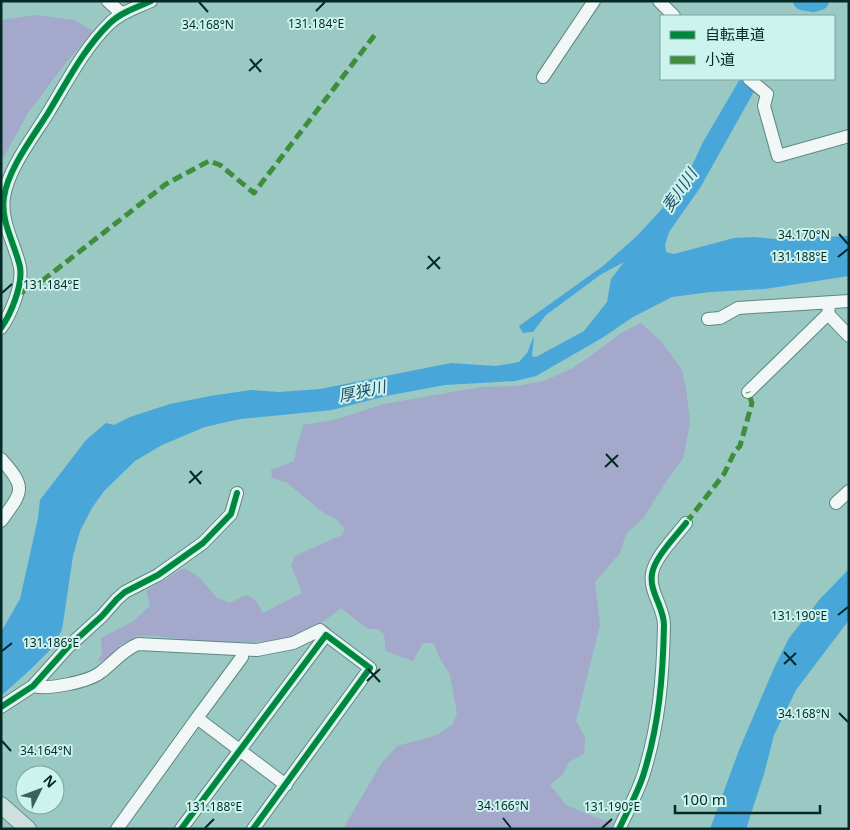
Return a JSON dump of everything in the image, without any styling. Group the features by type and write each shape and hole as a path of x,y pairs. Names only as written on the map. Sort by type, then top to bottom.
{"main road":[{"path":"1,805 28,829"}],"street":[{"path":"108,1 122,14"},
{"path":"1,328 10,312 20,278 20,268 8,230 4,209 4,197 9,179 87,50 112,21 122,14 151,1"},
{"path":"543,77 594,1"},
{"path":"659,1 673,15"},
{"path":"750,80 767,94 764,106 778,156 849,136"},
{"path":"708,319 720,318 738,308 828,309 849,301"},
{"path":"828,309 849,336"},
{"path":"748,392 828,309"},
{"path":"1,459 17,476 20,489 18,499 1,521"},
{"path":"836,503 849,491"},
{"path":"1,707 33,686 68,646 102,616 125,592 158,575 203,543 231,514 237,493"},
{"path":"619,829 643,778 662,689 664,622 651,584 652,572 655,562 686,523"},
{"path":"33,686 45,687 75,682 99,674 124,651 138,644 258,650 293,644 320,630 370,668 253,829"},
{"path":"181,829 326,635"},
{"path":"117,829 242,657 243,650"},
{"path":"197,718 286,784"}],"shaded area":[{"path":"37,15 74,20 93,31 64,65 28,113 1,162 1,20"},
{"path":"641,323 661,341 682,370 690,422 683,459 669,477 644,517 626,534 620,553 595,582 600,625 576,721 585,737 584,754 569,762 562,775 550,785 566,805 599,819 613,822 610,829 343,829 381,764 397,746 437,735 453,724 457,713 450,675 438,655 434,643 423,643 413,661 386,651 384,634 378,629 368,629 341,608 324,621 282,640 203,642 157,636 137,636 120,645 107,659 97,662 102,653 101,638 132,622 150,606 146,591 184,568 199,577 217,598 229,603 247,595 256,601 263,613 302,593 291,565 295,556 342,535 345,529 336,519 325,514 286,482 272,478 271,470 294,461 303,425 334,420 384,404 481,387 517,386 544,381 571,369 621,333"}],"water":[{"path":"739,80 760,80 700,188 669,232 665,245 666,252 674,254 734,238 755,237 775,239 849,236 849,276 765,289 710,292 672,297 633,317 602,338 536,376 515,381 445,385 386,396 332,410 240,419 205,427 162,445 135,461 104,491 92,508 80,531 73,556 62,630 50,650 1,696 1,632 20,599 38,518 40,500 86,440 106,423 114,425 130,417 170,404 210,396 251,390 279,392 320,389 451,363 496,366 519,362 527,353 534,336 532,356 536,357 584,331 607,302 611,279 624,262 600,275 546,315 533,332 523,333 519,326 603,266 638,235 686,179 703,142"},
{"path":"849,569 849,620 796,690 774,735 764,774 746,829 710,829 739,750 789,638 820,599"}],"waterway":[{"path":"802,1 814,3 820,1"}],"marked path":[{"path":"16,295 38,284 166,184 209,161 220,165 254,193 377,32"},
{"path":"686,523 724,474 735,451 740,446 752,403 748,392"}],"cycle path":[{"path":"1,328 9,315 20,282 18,258 6,224 3,206 10,175 92,43 114,19 151,1"},
{"path":"1,707 33,686 68,647 125,592 158,575 203,543 231,514 237,493"},
{"path":"619,829 643,776 653,739 659,701 663,664 664,625 662,612 654,593 652,574 661,554 686,523"},
{"path":"181,829 326,635 370,668 253,829"}],"water label":[{"name":"麦川川","path":"679,190"},
{"name":"厚狭川","path":"362,391"}]}
